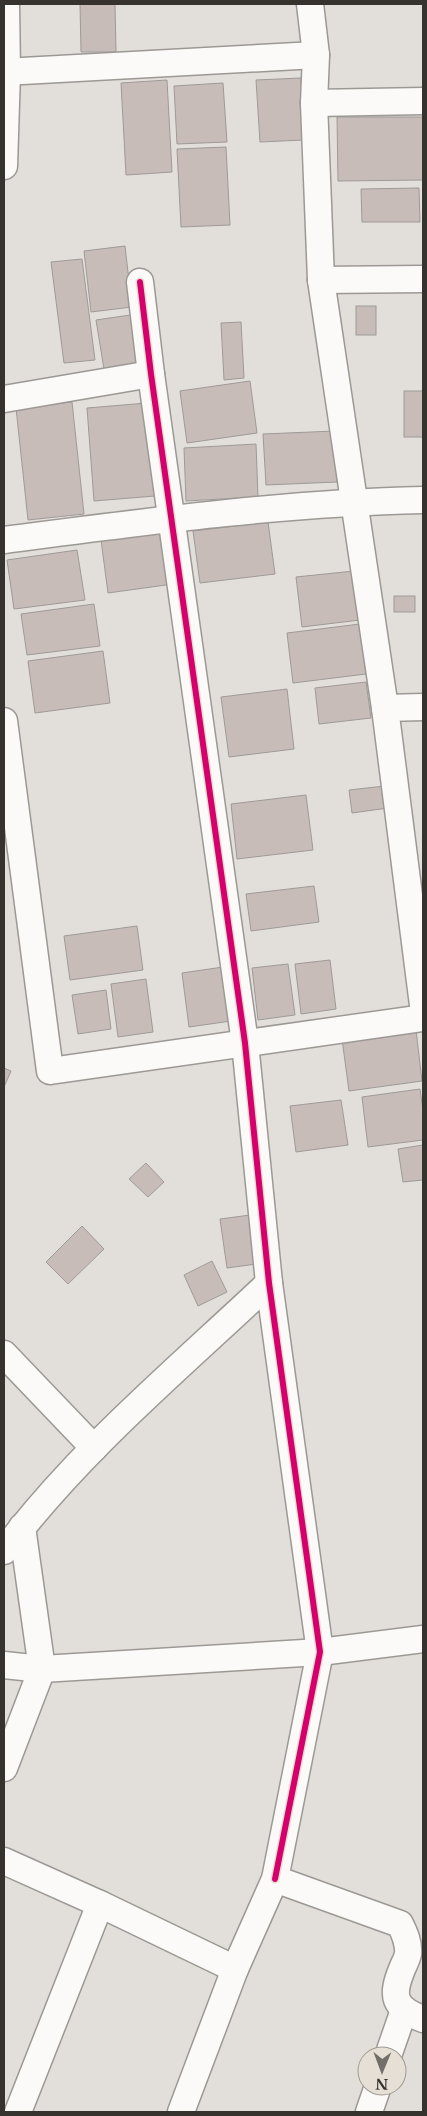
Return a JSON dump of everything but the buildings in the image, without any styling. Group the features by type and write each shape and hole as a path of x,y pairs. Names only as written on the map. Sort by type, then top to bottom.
{"street":[{"path":"4,166 6,4"},
{"path":"310,4 316,55 314,103 321,280 352,502 384,708 423,1005"},
{"path":"5,72 316,55"},
{"path":"314,103 423,101"},
{"path":"321,280 423,279"},
{"path":"140,282 151,374 244,1043 269,1283 320,1652 275,1879 235,1969 181,2112"},
{"path":"4,399 151,374"},
{"path":"4,540 172,518 352,502 423,500"},
{"path":"384,708 423,707"},
{"path":"4,721 50,1071 423,1018"},
{"path":"4,1551 22,1527 94,1448 269,1283"},
{"path":"4,1354 94,1448"},
{"path":"4,1768 42,1669 22,1527"},
{"path":"4,1665 42,1669 320,1652 423,1639"},
{"path":"4,1861 100,1904 235,1969"},
{"path":"275,1879 400,1924 407,1938 408,1955 395,1986 396,1999 414,2015 394,2046"},
{"path":"18,2112 100,1904"},
{"path":"369,2112 375,2096"}],"cycle path":[{"path":"140,282 151,374 245,1043 269,1283 320,1652 275,1879"}]}
